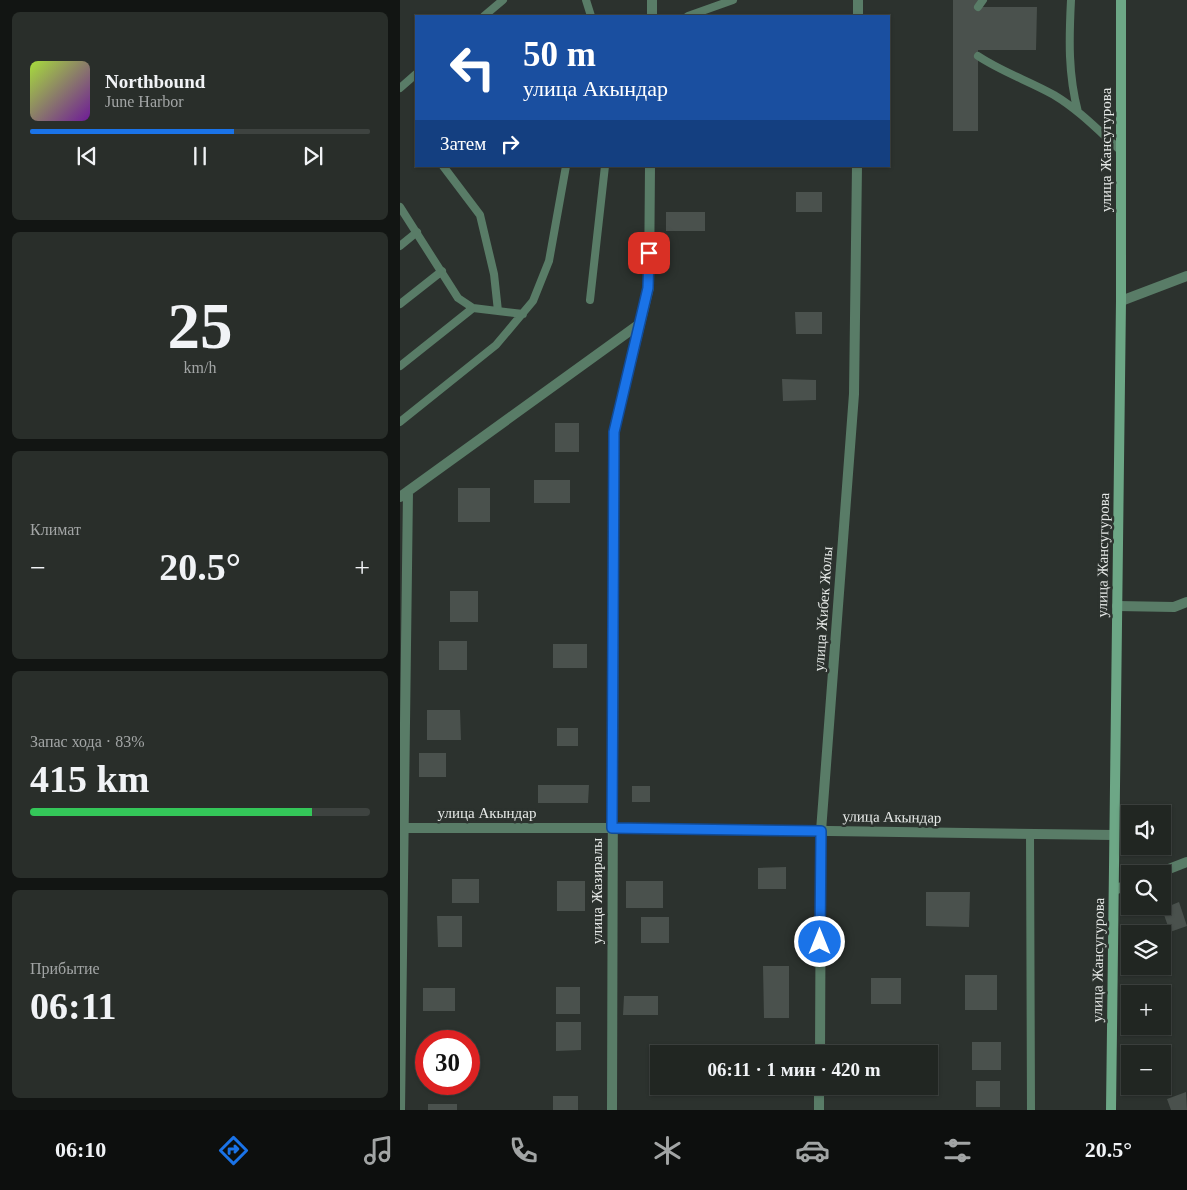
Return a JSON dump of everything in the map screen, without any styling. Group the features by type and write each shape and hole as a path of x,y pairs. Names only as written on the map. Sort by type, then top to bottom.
{"main road":[{"name":"улица Жансугурова","path":"1111,1110 1121,301 1121,0"}],"street":[{"path":"652,0 652,15"},
{"path":"858,0 858,15"},
{"name":"улица Жазиралы","path":"612,1110 614,432 648,288 650,167"},
{"name":"улица Жибек Жолы","path":"820,1045 821,831 854,394 857,167"},
{"path":"1121,301 1187,276"},
{"path":"400,1110 404,494 638,324"},
{"path":"1117,606 1174,607 1187,602"},
{"name":"улица Акындар","path":"402,828 612,828 1114,835"},
{"path":"1171,868 1187,862"},
{"path":"1114,890 1121,887"},
{"path":"819,1095 819,1110"}],"lane":[{"path":"485,15 503,0"},
{"path":"586,0 591,15"},
{"path":"691,15 733,0"},
{"path":"1071,0 1068,48 1071,86 1078,112"},
{"path":"978,56 996,68 1054,95 1078,112 1120,150"},
{"path":"400,88 415,75"},
{"path":"444,167 480,215 494,274 498,311"},
{"path":"400,422 496,345 533,301 548,261 566,167"},
{"path":"590,300 605,167"},
{"path":"400,207 458,298 473,308 523,314"},
{"path":"400,246 417,232"},
{"path":"400,304 442,271"},
{"path":"400,366 473,308"},
{"path":"1030,834 1031,1110"}],"building":[{"path":"953,0 978,0 978,7 1037,7 1036,50 978,50 978,131 953,131"},
{"path":"796,192 822,192 822,212 796,212"},
{"path":"666,212 705,212 705,231 666,231"},
{"path":"795,312 822,312 822,334 796,334"},
{"path":"782,379 816,380 816,400 783,401"},
{"path":"555,423 579,423 579,452 555,452"},
{"path":"534,480 570,480 570,503 534,503"},
{"path":"458,488 490,488 490,522 458,522"},
{"path":"450,591 478,591 478,622 450,622"},
{"path":"439,641 467,641 467,670 439,670"},
{"path":"553,644 587,644 587,668 553,668"},
{"path":"427,710 460,710 461,740 427,740"},
{"path":"557,728 578,728 578,746 557,746"},
{"path":"419,753 446,753 446,777 419,777"},
{"path":"538,785 589,785 588,803 538,803"},
{"path":"632,786 650,786 650,802 632,802"},
{"path":"786,867 786,889 758,889 758,868"},
{"path":"452,879 479,879 479,903 452,903"},
{"path":"557,881 585,881 585,911 557,911"},
{"path":"626,881 663,881 663,908 626,908"},
{"path":"926,892 970,892 969,927 926,926"},
{"path":"1179,902 1187,926 1171,932 1171,925 1168,925 1164,915 1171,915 1171,905"},
{"path":"437,916 462,916 462,947 438,947"},
{"path":"641,917 669,917 669,943 641,943"},
{"path":"763,966 789,966 789,1018 764,1018"},
{"path":"965,975 997,975 997,1010 965,1010"},
{"path":"871,978 901,978 901,1004 871,1004"},
{"path":"556,987 580,987 580,1014 556,1014"},
{"path":"423,988 455,988 455,1011 423,1011"},
{"path":"624,996 658,996 658,1015 623,1015"},
{"path":"556,1022 581,1022 581,1050 556,1051"},
{"path":"972,1042 1001,1042 1001,1070 972,1070"},
{"path":"976,1081 1000,1081 1000,1107 976,1107"},
{"path":"1186,1092 1187,1110 1171,1110 1167,1099"},
{"path":"553,1096 578,1096 578,1110 553,1110"},
{"path":"428,1104 457,1104 457,1110 428,1110"}],"route":[{"path":"649,253 648,288 614,432 612,828 821,831 820,942"}]}
